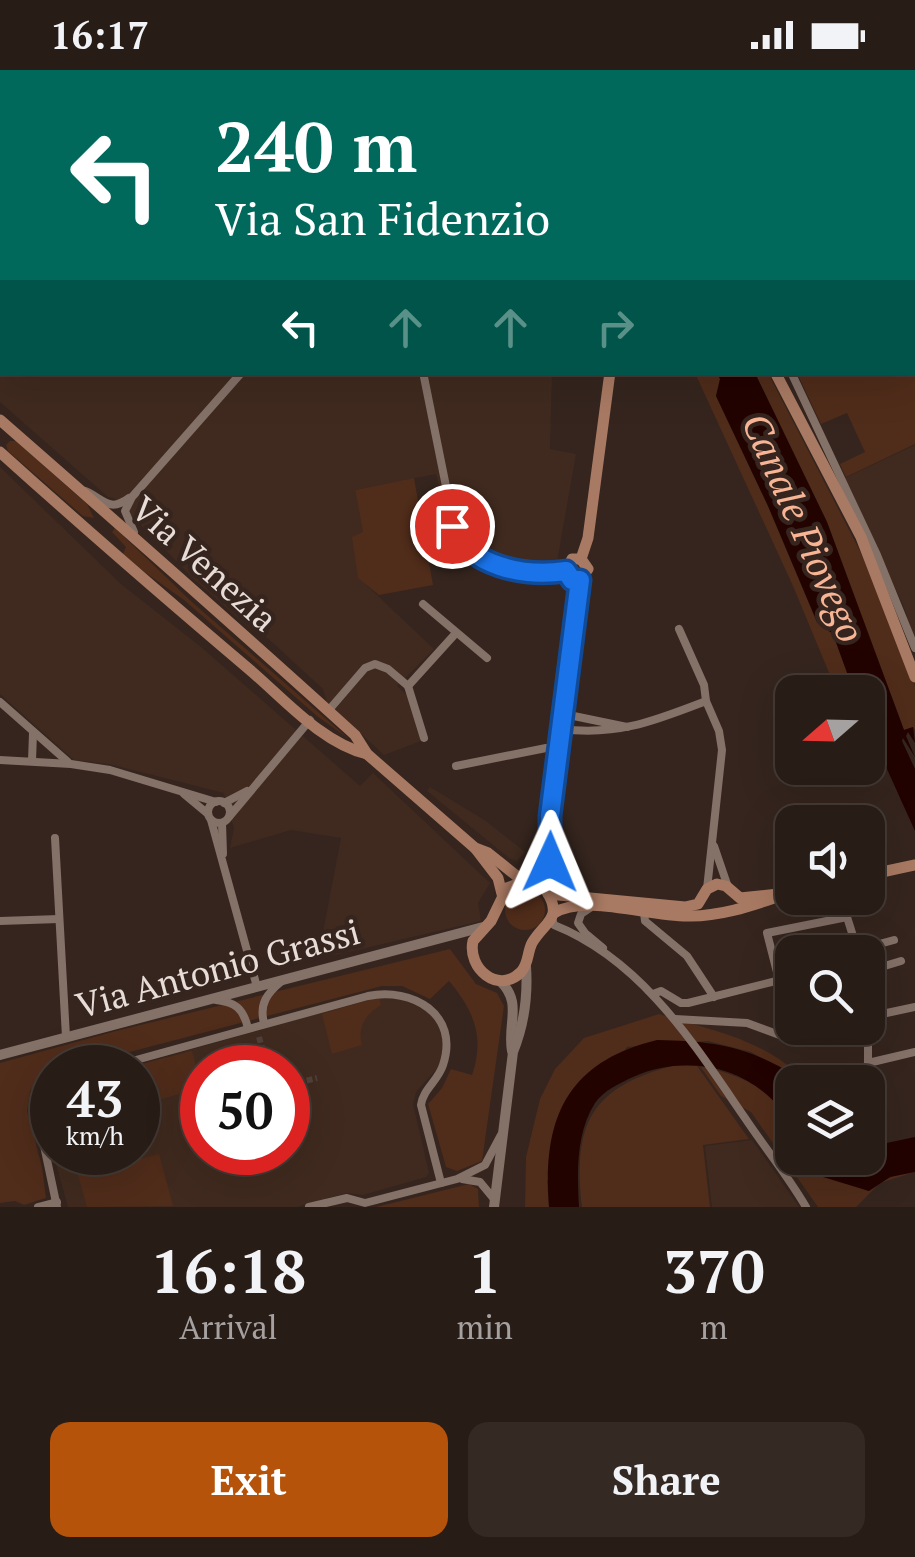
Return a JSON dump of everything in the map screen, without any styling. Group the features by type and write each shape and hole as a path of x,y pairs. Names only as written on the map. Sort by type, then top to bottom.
{"main road":[{"path":"581,559 588,538 610,375"},
{"path":"777,375 861,537 915,677"},
{"name":"Via Venezia","path":"0,420 138,539 186,587 354,735 367,754 475,848 498,878 502,894"},
{"name":"Via Venezia","path":"0,452 310,720 347,749 367,754"},
{"path":"83,525 96,528 101,524 98,508"},
{"path":"580,580 572,580 566,571 572,559 581,559"},
{"path":"581,559 588,570 580,580 550,816 535,865 524,881 502,894 494,914 473,941 474,963 482,973 500,981 514,978 526,966 534,940 553,915 576,904 690,916 775,897"},
{"path":"550,816 552,843 547,892 553,915"},
{"name":"Via Venezia","path":"475,848 547,892 685,907 698,904 706,892"},
{"path":"885,871 915,865"},
{"path":"720,912 706,906 706,892 717,884 740,898 775,894"},
{"path":"720,912 733,898 729,888"}],"street":[{"path":"81,489 108,506 132,496 239,375"},
{"path":"424,375 456,536 466,550 490,563 544,573 566,571"},
{"path":"792,375 877,554 915,648"},
{"path":"132,496 125,516 138,539"},
{"path":"423,604 488,658"},
{"path":"679,629 704,686 722,750 706,892"},
{"path":"408,686 456,632"},
{"path":"328,711 365,668 375,664 388,669 408,686 424,738"},
{"path":"561,730 631,728 706,701"},
{"path":"0,702 71,764"},
{"path":"564,714 631,728"},
{"path":"225,820 310,720"},
{"path":"32,762 33,733"},
{"path":"456,766 546,748 559,749"},
{"path":"0,760 110,770 220,802 229,809 223,858"},
{"path":"247,791 210,806 210,817 257,987"},
{"path":"181,792 210,817 225,820"},
{"path":"55,838 66,1037"},
{"path":"712,842 729,888"},
{"path":"593,906 581,914 578,923 615,963"},
{"path":"644,912 645,920 687,956 714,997"},
{"path":"553,915 554,925 571,931 653,994 678,1023 806,1207"},
{"path":"754,936 847,916 852,935"},
{"path":"0,921 59,919"},
{"name":"Via Antonio Grassi","path":"0,1055 483,927"},
{"path":"540,934 558,932 569,936 615,963"},
{"path":"767,933 775,964"},
{"path":"450,937 471,950"},
{"path":"885,943 894,940"},
{"path":"885,966 901,961"},
{"path":"512,1052 526,1001 526,966"},
{"path":"235,994 250,979 252,968"},
{"path":"264,1024 265,999 283,980"},
{"path":"494,1204 514,1002 512,992 500,981"},
{"path":"653,994 660,991 680,1003 775,981"},
{"path":"160,1053 381,993 407,995 429,1008 441,1025 446,1050 441,1070 422,1096 421,1105 441,1183"},
{"path":"211,1000 236,1005 248,1028"},
{"path":"885,1012 915,1007"},
{"path":"678,1023 747,1023 775,1034"},
{"path":"868,1045 868,1064 915,1052"},
{"path":"309,1207 346,1198 366,1203 458,1179 486,1165 501,1135"},
{"path":"38,1207 58,1205 51,1175"},
{"path":"458,1179 480,1182 494,1204"}],"shaded area":[{"path":"0,375 552,375 550,449 576,454 554,579 484,569 469,560 450,538 436,474 355,490 363,532 359,578 434,649 397,686 408,696 421,741 384,755 327,702 323,689 261,632 253,631 196,581 114,498 108,497 0,402"},
{"path":"696,375 718,375 720,379 716,396 817,622 833,634 848,675 830,675"},
{"path":"756,375 769,375 862,555 915,686 915,730 904,730 827,522"},
{"path":"798,375 915,375 915,444 846,477 840,464 865,452 847,413 821,424"},
{"path":"16,441 87,504 94,518 83,516 8,451 6,445"},
{"path":"915,445 915,641 904,607 845,478"},
{"path":"0,467 121,584 201,647 360,786 373,773 490,883 478,903 481,921 327,957 322,937 341,838 291,830 230,848 234,828 224,793 109,764 74,760 0,694"},
{"path":"414,478 433,585 379,595 358,578 352,537 363,532 355,490"},
{"path":"115,528 192,602 349,739 317,716 184,600 122,556 126,547 112,532"},
{"path":"430,787 486,821 525,852 517,861 509,858 427,791"},
{"path":"525,890 539,896 545,910 539,924 525,930 511,924 505,910 511,896"},
{"path":"450,949 476,984 497,993 504,1006 482,1161 457,1171 446,1167 428,1104 451,1069 472,1075 476,1061 475,1025 449,981 430,999 402,986 382,986 156,1045 65,1045"},
{"path":"381,996 419,1001 441,1028 444,1047 440,1065 416,1092 413,1104 429,1173 426,1177 363,1195 347,1193 296,1207 68,1207 59,1175 160,1175 160,1059 180,1053 180,1175 310,1175 310,1045 208,1045"},
{"path":"379,997 381,1005 362,1027 362,1045 332,1054 322,1014"},
{"path":"659,1014 756,1046 786,1065 775,1065 751,1052 708,1041 627,1047 547,1181 549,1207 525,1207 526,1157 540,1099 555,1069 584,1038"},
{"path":"180,1054 180,1094 160,1099 160,1059"},
{"path":"30,1055 30,1175 43,1175 46,1198 24,1205 15,1201 0,1203 0,1063"},
{"path":"672,1066 697,1066 749,1139 703,1145 710,1207 582,1207 581,1153 593,1114 605,1098 622,1086"},
{"path":"700,1066 740,1078 775,1100 775,1146 751,1112 721,1096"},
{"path":"752,1140 799,1207 712,1207 705,1146"},
{"path":"160,1158 173,1206 87,1207 78,1175 160,1175"},
{"path":"915,1172 880,1183 856,1207 818,1207 795,1175 833,1175 868,1191 879,1183 891,1177"},
{"path":"469,1184 478,1189 479,1207 376,1207"}],"water":[{"name":"Canale Piovego","path":"718,375 756,375 827,522 884,675 848,675 833,634 817,622 716,396"},
{"path":"885,679 904,730 913,727 915,743 908,732 906,736 915,757 903,738 902,741 915,769 915,831 885,765"},
{"path":"657,1040 696,1042 746,1052 775,1065 775,1103 742,1078 722,1070 678,1066 633,1077 602,1095 584,1127 578,1167 579,1207 549,1207 550,1146 567,1098 581,1079 626,1050"},
{"path":"915,1137 915,1172 890,1177 869,1191 821,1175 885,1175 885,1143"}],"tunnel":[{"path":"259,1037 261,1045"},
{"path":"310,1080 317,1078"}],"route":[{"path":"452,526 466,550 477,558 544,573 566,571 572,580 580,580 550,816 550,862"}]}
